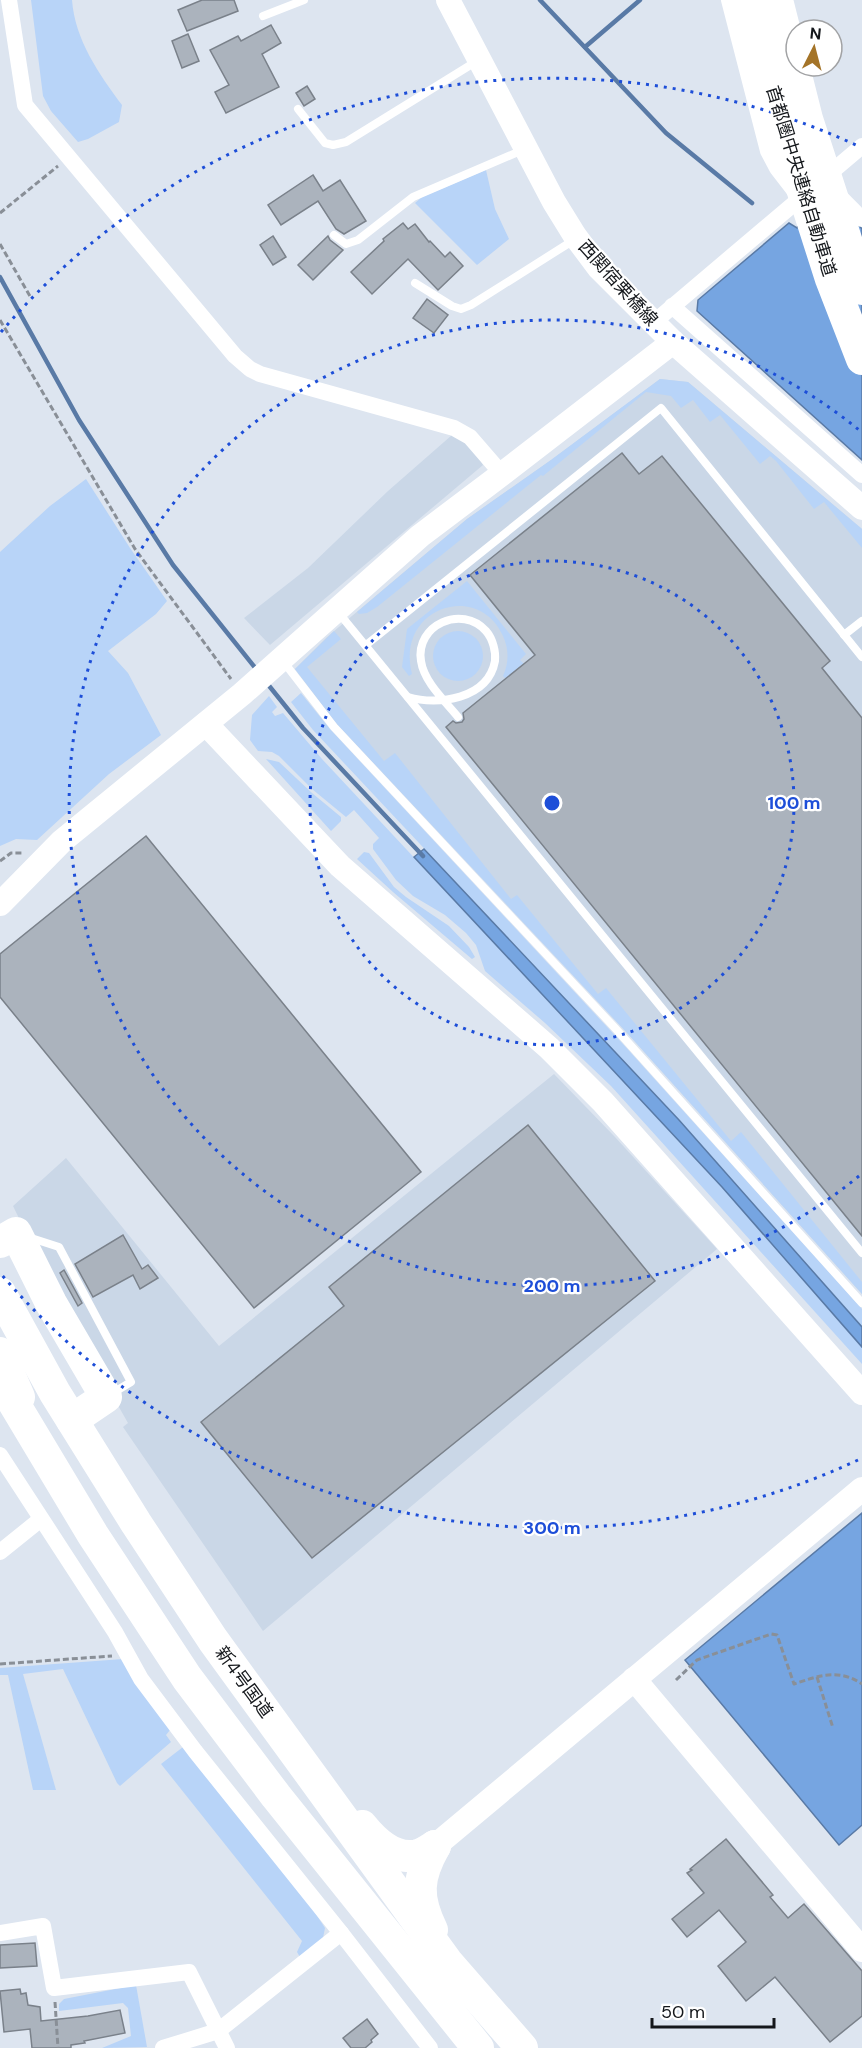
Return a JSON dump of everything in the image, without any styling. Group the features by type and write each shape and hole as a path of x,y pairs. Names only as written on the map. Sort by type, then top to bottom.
{"highway":[{"name":"首都圏中央連絡自動車道","path":"751,0 782,126 831,279 862,359"},
{"name":"首都圏中央連絡自動車道","path":"777,0 807,119 862,289"},
{"path":"8,1237 51,1303 106,1397 72,1420"},
{"name":"新4号国道","path":"0,1293 72,1420 213,1640 447,1962 522,2048"},
{"path":"0,1353 37,1442"},
{"path":"0,1380 99,1545 187,1678 276,1796 478,2048"},
{"path":"278,1730 331,1788 377,1844 390,1852 417,1855 435,1846"},
{"path":"276,1796 295,1838 452,2048"},
{"path":"435,1846 422,1873 421,1891 426,1917 447,1962"}],"street":[{"path":"9,0 25,105 235,356 260,374 454,428 471,437 502,474"},
{"name":"西関宿栗橋線","path":"448,0 554,202 599,268 673,342 862,508"},
{"path":"729,0 768,151 777,168 801,198"},
{"path":"653,323 862,146"},
{"path":"823,179 862,219"},
{"path":"672,306 862,475"},
{"path":"0,904 62,841 242,694 420,536 673,342"},
{"path":"206,724 340,866 549,1048 603,1102 862,1393"},
{"path":"0,1455 115,1632 141,1679 195,1751 430,2048"},
{"path":"435,1846 862,1489"},
{"path":"0,1552 41,1519"},
{"path":"634,1679 862,1950"},
{"path":"0,1933 43,1926 54,1988 189,1972 227,2048"},
{"path":"163,2048 218,2031 341,1934"}],"lane":[{"path":"263,16 304,0"},
{"path":"298,109 325,143 333,145 346,142 478,61"},
{"path":"333,235 346,244 358,240 413,197 525,149"},
{"path":"415,284 461,309 471,305 577,238"},
{"path":"366,645 661,408 862,657"},
{"path":"336,609 862,1253"},
{"path":"408,697 435,700 448,699 471,692 484,683 493,668 495,649 486,632 478,625 459,618 446,620 434,626 426,636 420,651 421,662 428,680 458,717"},
{"path":"844,635 862,621"},
{"path":"281,658 334,727 615,1028 862,1303"}],"path":[{"path":"0,213 69,157"},
{"path":"0,244 31,298"},
{"path":"0,320 135,549 242,694"},
{"path":"0,861 11,853 28,854"},
{"path":"676,1680 697,1660 771,1634 777,1635 794,1684 836,1674 847,1676 862,1684"},
{"path":"0,1664 128,1655"},
{"path":"817,1677 833,1728"},
{"path":"54,1988 58,2048"}],"shaded area":[{"path":"31,0 72,0 83,43 97,69 122,105 119,122 78,142 51,111 43,96"},
{"path":"486,170 495,209 509,239 477,265 415,203 422,197"},
{"path":"660,379 688,382 862,529 862,1294 628,1034 336,723 295,669 327,637 467,519"},
{"path":"660,379 688,382 862,529 862,548 824,502 814,509 770,456 760,464 720,415 710,422 693,400 681,408 671,396 646,392 377,607 367,613 357,612 467,519"},
{"path":"452,435 465,440 483,465 270,645 244,618 308,568 388,491"},
{"path":"86,479 167,601 156,614 108,651 128,673 161,735 109,774 37,840 16,839 0,846 0,552 50,506"},
{"path":"467,581 526,654 520,660 524,664 506,679 503,676 507,651 503,636 491,619 476,609 459,606 442,609 427,618 416,632 410,651 412,674 409,676 402,667 407,629"},
{"path":"334,631 341,639 307,667 384,761 395,753 511,899 517,895 598,994 606,988 731,1141 741,1132 862,1282 862,1294 628,1034 336,723 295,669"},
{"path":"458,631 476,638 483,656 476,674 458,681 440,674 433,656 440,638"},
{"path":"301,693 330,729 623,1044 862,1309 862,1327 679,1120 313,730 291,702"},
{"path":"269,696 277,707 272,712 275,716 283,713 322,759 722,1187 862,1347 862,1364 611,1086 545,1023 485,971 476,945 466,933 445,915 413,896 396,880 373,849 373,844 379,838 354,810 346,817 312,789 279,756 272,752 258,751 250,740 252,715"},
{"path":"266,759 279,762 341,817 341,821 331,831"},
{"path":"364,852 369,853 394,887 449,926 469,947 475,957 472,959 357,859"},
{"path":"554,1074 717,1249 263,1631 123,1427 128,1423 67,1316 13,1206 66,1158 219,1346"},
{"path":"123,1659 170,1730 166,1735 171,1742 120,1786 63,1669 23,1674 56,1790 33,1790 8,1675 0,1675 0,1668"},
{"path":"183,1747 301,1891 325,1928 323,1938 300,1957 297,1952 302,1941 161,1764"},
{"path":"136,1985 147,2047 102,2048 131,2036 128,2008 123,2003 59,2011 59,2004 64,1999"}],"water":[{"path":"813,201 858,224 862,229 862,460 697,311 698,300 789,223 797,228"},
{"path":"424,849 679,1120 862,1327 862,1347 722,1187 414,857"},
{"path":"862,1513 862,1825 839,1845 685,1660"}],"building":[{"path":"202,0 234,0 238,11 187,31 178,10"},
{"path":"271,25 281,43 262,54 279,87 226,113 215,92 229,85 210,50 238,36 241,41"},
{"path":"188,34 199,61 182,68 172,41"},
{"path":"307,86 315,99 304,106 296,93"},
{"path":"313,175 323,191 340,180 366,221 344,234 336,229 318,201 281,225 268,205"},
{"path":"403,223 408,229 415,224 445,257 450,252 463,266 438,290 408,259 372,294 351,272 384,241 383,239"},
{"path":"273,236 286,257 273,265 260,245"},
{"path":"328,236 343,250 313,280 298,265"},
{"path":"427,299 448,315 434,333 413,318"},
{"path":"622,453 639,474 662,456 830,661 822,668 862,718 862,1236 446,727 453,721 462,722 463,713 535,655 470,575"},
{"path":"146,836 421,1172 254,1308 0,997 0,954"},
{"path":"528,1125 655,1281 312,1558 201,1422 344,1306 329,1287"},
{"path":"123,1235 142,1269 148,1265 158,1278 140,1289 133,1275 93,1297 75,1264"},
{"path":"64,1270 82,1303 78,1306 60,1273"},
{"path":"726,1839 773,1895 770,1897 788,1918 804,1904 862,1971 862,2016 830,2042 775,1977 746,2001 718,1966 746,1942 719,1910 687,1937 672,1919 704,1893 687,1873"},
{"path":"35,1943 37,1966 0,1968 0,1945"},
{"path":"20,1989 21,1994 26,1993 28,2005 40,2007 41,2021 120,2010 125,2033 84,2041 85,2043 71,2045 71,2048 32,2048 30,2029 4,2032 0,1991"},
{"path":"367,2019 378,2034 365,2048 351,2048 343,2038"}],"waterway":[{"path":"540,0 666,133 752,203"},
{"path":"585,47 640,0"},
{"path":"0,277 79,420 173,565 257,670"},
{"path":"266,682 303,728 423,856"}]}
